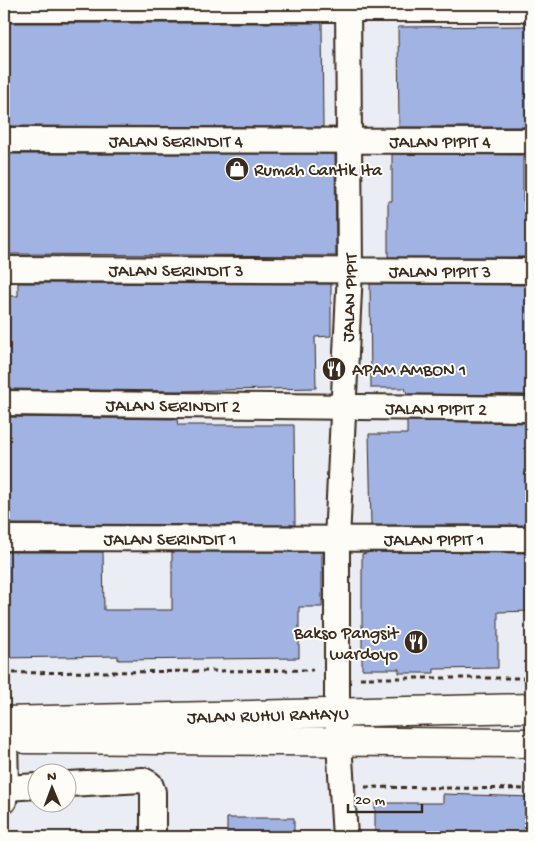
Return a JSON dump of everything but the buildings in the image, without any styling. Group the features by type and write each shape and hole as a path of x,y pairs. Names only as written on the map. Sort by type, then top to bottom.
{"main road":[{"name":"JALAN RUHUI RAHAYU","path":"4,733 337,711 531,708"},
{"name":"JALAN RUHUI RAHAYU","path":"4,733 531,743"}],"street":[{"path":"4,9 348,6 531,9"},
{"name":"JALAN PIPIT","path":"345,837 337,711 337,540 350,270 348,6"},
{"name":"JALAN SERINDIT 4","path":"4,140 350,142"},
{"name":"JALAN PIPIT 4","path":"350,142 531,141"},
{"name":"JALAN SERINDIT 3","path":"4,269 350,270"},
{"name":"JALAN PIPIT 3","path":"350,270 531,271"},
{"name":"JALAN SERINDIT 2","path":"4,403 342,408"},
{"name":"JALAN PIPIT 2","path":"342,408 531,409"},
{"name":"JALAN SERINDIT 1","path":"4,538 337,540"},
{"name":"JALAN PIPIT 1","path":"337,540 531,539"},
{"path":"4,733 5,794 28,788"},
{"path":"78,783 143,780 150,784 153,792 153,837"}],"path":[{"path":"4,673 338,674 531,678"},
{"path":"342,786 531,789"}],"place":[{"name":"Rumah Cantik Ita","path":"237,169"},
{"name":"APAM AMBON 1","path":"334,369"},
{"name":"Bakso Pangsit wardoyo","path":"416,642"}]}
